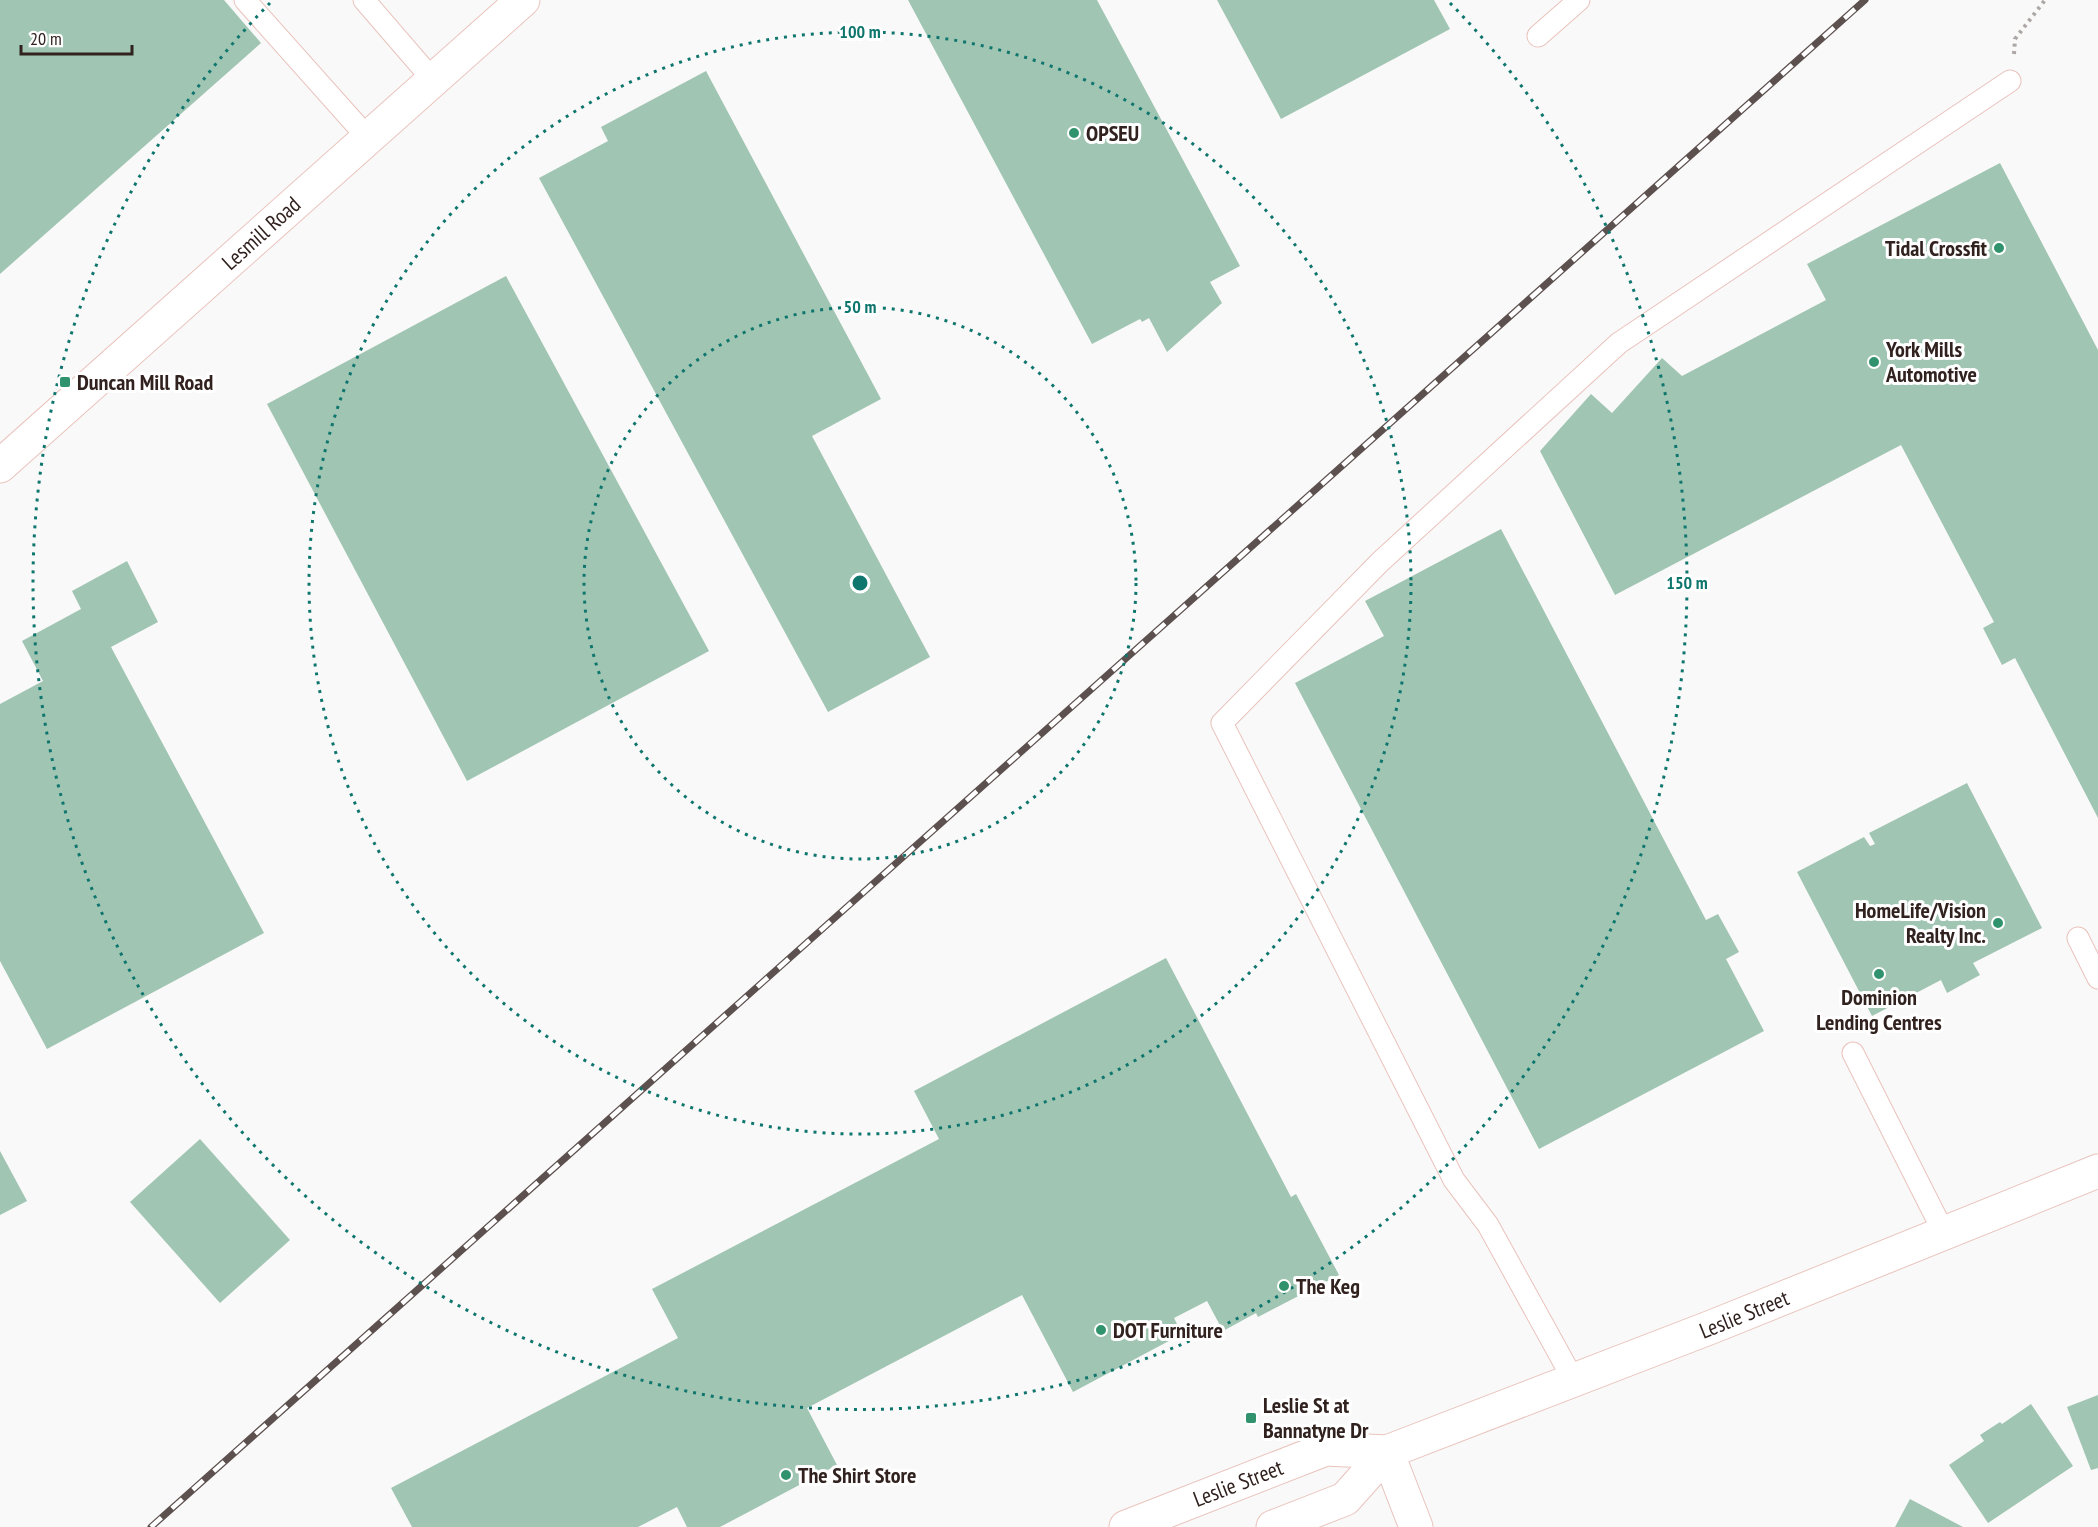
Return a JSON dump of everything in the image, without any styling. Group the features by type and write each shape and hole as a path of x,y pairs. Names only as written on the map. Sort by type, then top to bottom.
{"main road":[{"name":"Lesmill Road","path":"0,466 523,0"},
{"name":"Leslie Street","path":"1126,1527 1326,1449 1387,1452 1714,1326 2098,1171"},
{"name":"Leslie Street","path":"1273,1527 1345,1499 1387,1452"},
{"path":"1387,1452 1416,1527"}],"lane":[{"path":"245,0 368,138"},
{"path":"364,0 433,80"},
{"path":"1538,36 1579,0"},
{"path":"1573,1379 1488,1225 1454,1180 1222,723 1380,562 1619,343 2010,81"},
{"path":"2078,938 2098,978"},
{"path":"1853,1053 1944,1233"}],"path":[{"path":"2010,81 2016,39 2045,0"}],"building":[{"path":"0,0 224,0 261,43 0,274"},
{"name":"OPSEU","path":"908,0 1097,0 1240,266 1210,282 1222,303 1167,352 1149,318 1142,322 1140,319 1092,344"},
{"path":"1217,0 1434,0 1450,29 1281,119"},
{"path":"706,71 881,399 812,436 930,657 828,712 539,178 608,141 601,127"},
{"path":"2000,163 2098,350 2098,818 2015,658 2002,665 1983,628 1994,622 1901,445 1615,595 1540,451 1591,394 1612,413 1662,358 1682,376 1826,300 1807,264"},
{"path":"506,276 709,651 467,781 267,404"},
{"path":"1501,529 1706,920 1718,914 1739,952 1726,959 1764,1031 1539,1149 1295,683 1384,636 1365,601"},
{"path":"127,561 158,622 111,647 264,933 47,1049 0,961 0,704 43,681 22,641 81,609 72,591"},
{"path":"1967,783 2042,928 1973,963 1980,975 1947,993 1941,980 1872,1016 1797,872 1864,837 1870,846 1875,844 1869,833"},
{"path":"1166,958 1291,1197 1296,1194 1339,1275 1258,1317 1256,1313 1223,1331 1207,1301 1174,1318 1182,1334 1073,1392 1022,1295 807,1408 837,1465 720,1527 687,1527 677,1507 638,1527 412,1527 391,1488 678,1338 652,1289 939,1139 914,1091"},
{"path":"200,1139 290,1240 220,1303 130,1202"},
{"path":"0,1151 27,1201 0,1215"},
{"path":"2098,1395 2098,1468 2091,1470 2067,1407"},
{"path":"2031,1404 2073,1466 1988,1523 1949,1465 1984,1441 1980,1435 2000,1422 2002,1424"},
{"path":"1910,1499 1963,1527 1895,1527"}],"railway":[{"path":"151,1527 1865,0"}],"place":[{"name":"OPSEU","path":"1074,133"},
{"name":"Tidal Crossfit","path":"1999,248"},
{"name":"York Mills Automotive","path":"1874,362"},
{"name":"Duncan Mill Road","path":"65,382"},
{"name":"HomeLife/Vision Realty Inc.","path":"1998,923"},
{"name":"Dominion Lending Centres","path":"1879,974"},
{"name":"The Keg","path":"1284,1286"},
{"name":"DOT Furniture","path":"1101,1330"},
{"name":"Leslie St at Bannatyne Dr","path":"1251,1418"},
{"name":"The Shirt Store","path":"786,1475"}]}
